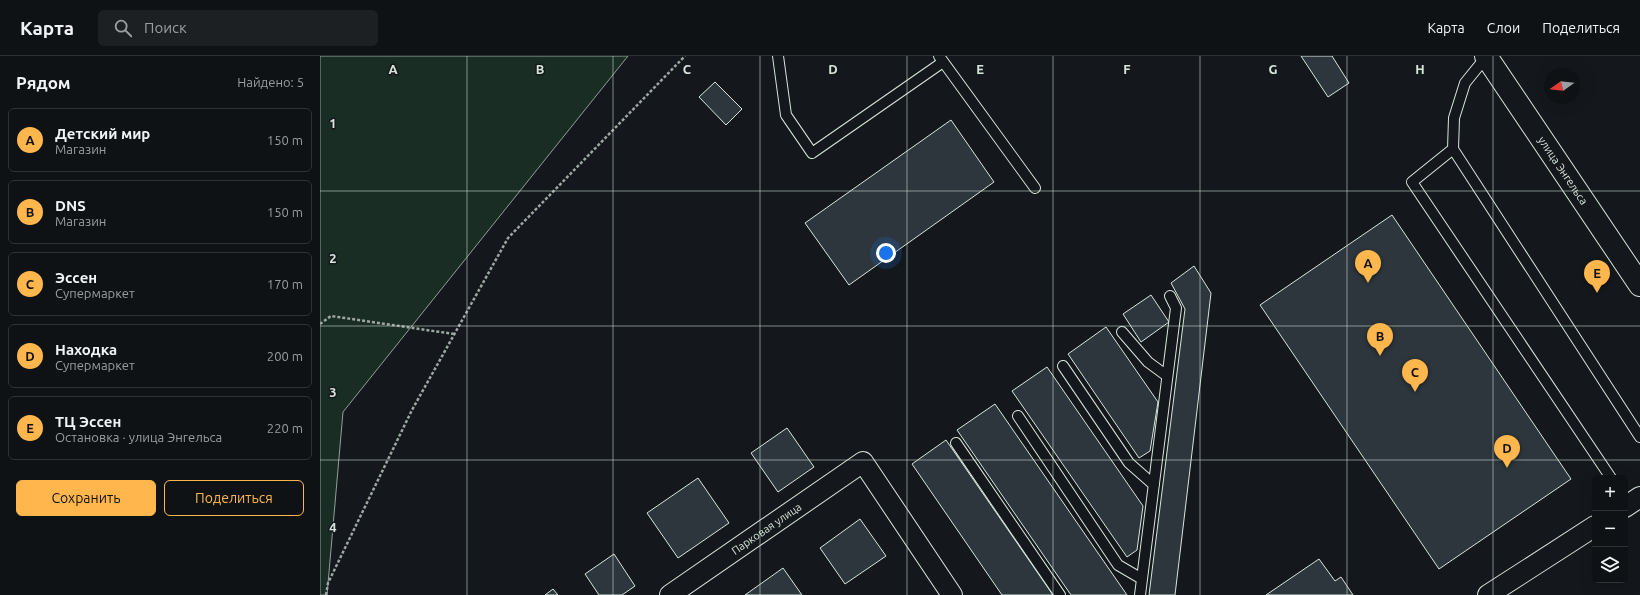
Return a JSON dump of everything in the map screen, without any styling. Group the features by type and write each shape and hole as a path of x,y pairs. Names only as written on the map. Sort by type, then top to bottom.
{"main road":[{"name":"улица Энгельса","path":"1486,56 1640,285"}],"street":[{"name":"Парковая улица","path":"670,595 863,462 952,595"},
{"path":"1488,595 1592,528"}],"lane":[{"path":"778,56 786,115 812,153 941,59 1035,188"},
{"path":"1486,56 1465,83 1454,118 1453,149 1640,437"},
{"path":"1453,149 1412,182 1609,475"},
{"path":"1140,595 1176,308 1170,296"},
{"path":"1122,332 1148,362 1167,376"},
{"path":"1063,366 1129,463 1154,485"},
{"path":"1018,416 1118,565 1142,579"},
{"path":"956,443 1060,595"}],"path":[{"path":"326,595 328,583 412,410 508,238 685,56"},
{"path":"320,324 332,316 454,334"}],"green space":[{"path":"320,56 628,56 343,412 327,595 320,595"}],"building":[{"path":"1301,56 1332,56 1349,83 1328,97"},
{"path":"715,82 742,109 726,125 699,97"},
{"path":"951,120 994,182 849,285 805,223"},
{"path":"1392,215 1571,479 1439,569 1260,305"},
{"path":"1194,266 1211,293 1175,595 1149,595 1185,309 1171,283"},
{"path":"1151,295 1169,322 1141,342 1123,314"},
{"path":"1106,327 1158,402 1150,451 1139,458 1068,354"},
{"path":"1047,367 1143,506 1137,550 1127,557 1012,391"},
{"path":"995,404 1127,595 1071,595 957,430"},
{"path":"787,428 814,467 778,492 751,453"},
{"path":"946,440 1053,595 1002,595 912,464"},
{"path":"698,478 729,523 678,558 647,513"},
{"path":"860,519 886,556 845,584 820,548"},
{"path":"614,554 635,586 622,595 599,595 585,574"},
{"path":"1319,559 1335,581 1341,577 1353,595 1266,595"},
{"path":"783,568 802,595 745,595"},
{"path":"553,589 558,595 545,595"}],"place":[{"name":"Детский мир","path":"1368,283"},
{"name":"ТЦ Эссен","path":"1597,293"},
{"name":"DNS","path":"1380,356"},
{"name":"Эссен","path":"1415,392"},
{"name":"Находка","path":"1507,468"}]}
